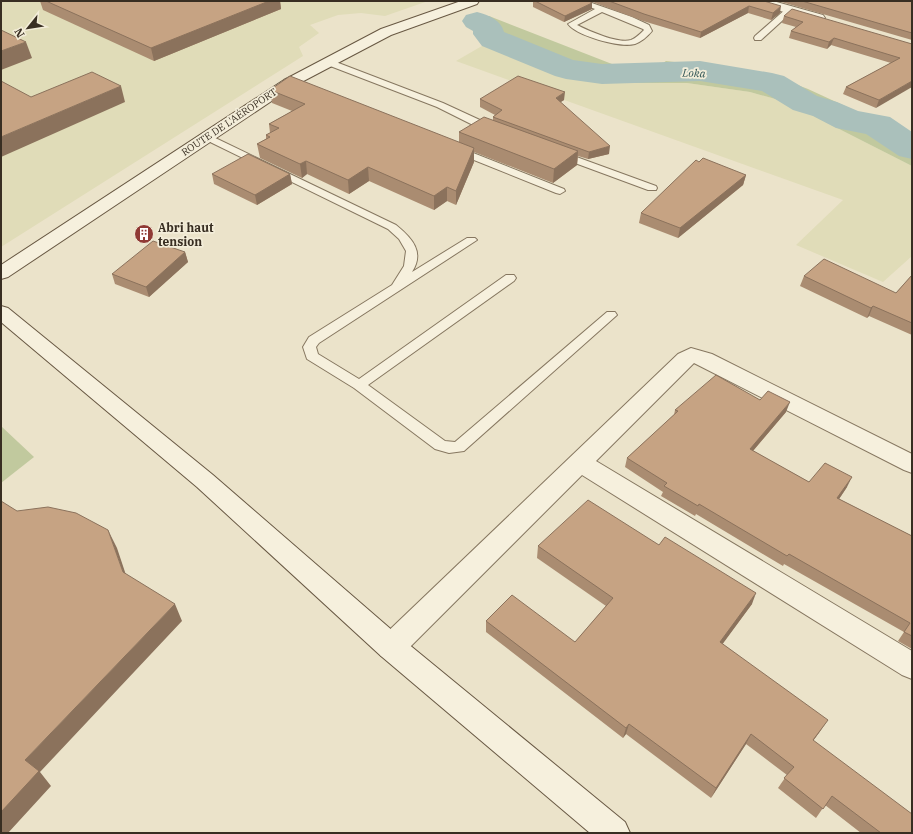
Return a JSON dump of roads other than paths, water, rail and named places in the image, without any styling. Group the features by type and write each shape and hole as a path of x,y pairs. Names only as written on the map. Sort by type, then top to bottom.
{"street":[{"name":"ROUTE DE L'AÉROPORT","path":"1,273 289,83 386,32 473,1"},
{"path":"760,1 828,21"},
{"path":"1,312 205,481 391,647 614,833"},
{"path":"391,647 685,359 691,355 705,359 912,464"},
{"path":"580,463 912,666"}],"lane":[{"path":"579,1 600,10 629,19 646,27 648,31 634,41 626,43 617,42 575,27 572,24 600,10"},
{"path":"758,38 790,10"},
{"path":"328,62 440,105 474,122 504,133"},
{"path":"289,83 303,89"},
{"path":"207,137 392,227 404,237 412,251 410,266 396,289"},
{"path":"450,147 560,191"},
{"path":"548,150 652,188"},
{"path":"471,240 314,340 309,347 312,356 359,385 440,445 449,448 459,447 611,315"},
{"path":"359,385 510,278"}],"waterway":[{"name":"Loka","path":"477,21 488,28 488,34 493,39 566,69 602,74 700,71 772,83 805,103 825,109 849,120 877,125 912,148"}],"place":[{"name":"Abri haut tension","path":"144,234"}]}
